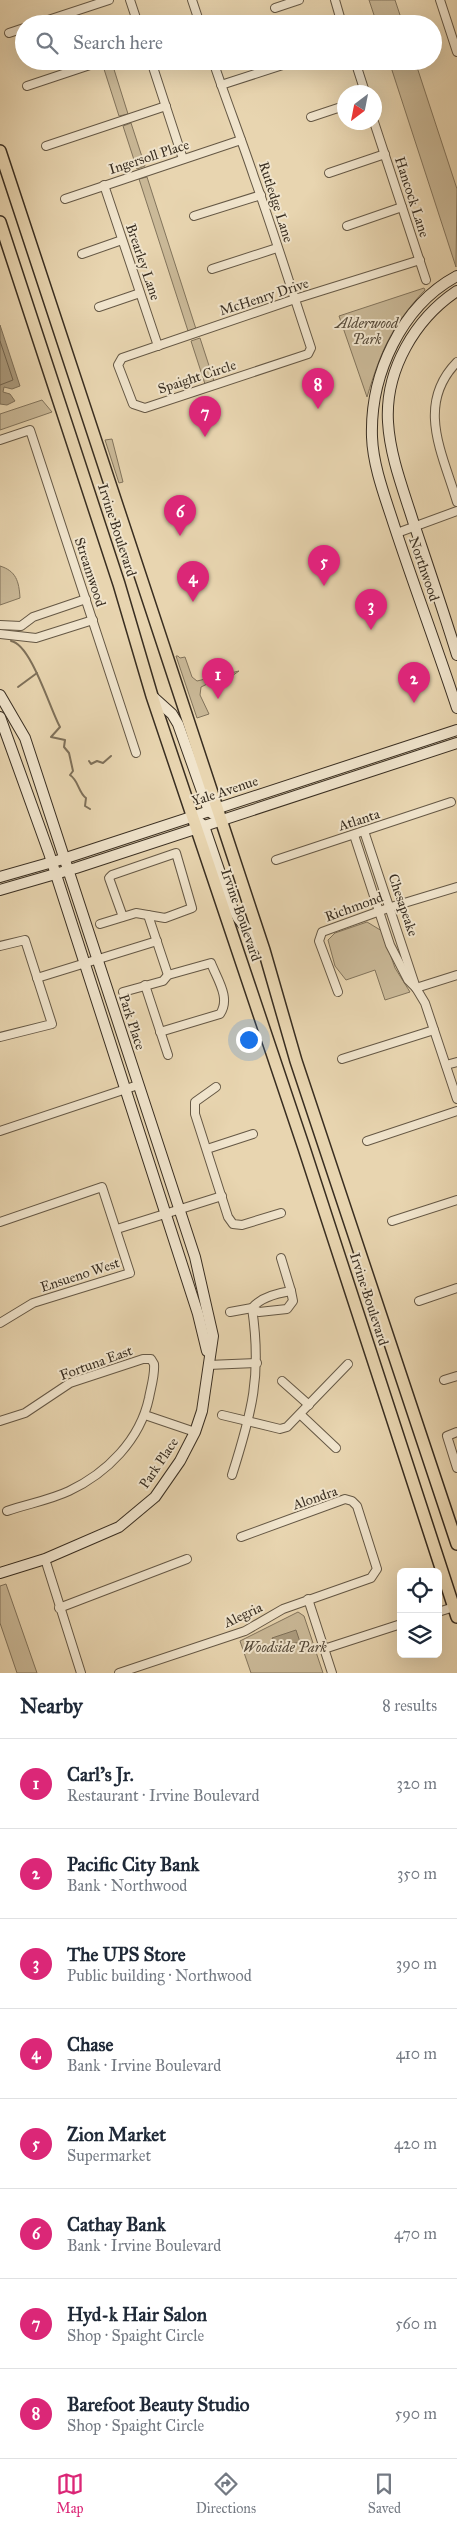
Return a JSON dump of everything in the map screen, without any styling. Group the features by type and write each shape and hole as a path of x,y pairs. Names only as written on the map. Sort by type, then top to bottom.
{"main road":[{"name":"Irvine Boulevard","path":"0,151 213,810 221,820 264,950 299,1071 457,1544"},
{"name":"Irvine Boulevard","path":"0,222 119,584 152,696 192,817 200,827 455,1612"}],"street":[{"path":"80,0 82,9"},
{"path":"64,15 109,0"},
{"path":"130,0 135,15"},
{"path":"192,0 197,15"},
{"path":"275,8 299,0"},
{"path":"335,0 339,15"},
{"path":"440,0 457,52"},
{"path":"9,33 15,31"},
{"path":"27,86 75,70"},
{"path":"154,70 183,159"},
{"name":"Rutledge Lane","path":"216,70 261,195 310,351"},
{"path":"221,85 267,70"},
{"path":"358,70 363,85"},
{"path":"46,146 166,106"},
{"path":"311,118 337,109"},
{"name":"Hancock Lane","path":"377,130 426,280"},
{"name":"Ingersoll Place","path":"64,199 240,140"},
{"path":"329,173 385,154"},
{"name":"Brearley Lane","path":"104,186 158,346"},
{"path":"194,216 261,195"},
{"path":"347,226 402,207"},
{"path":"82,254 122,240"},
{"path":"212,269 278,248"},
{"name":"McHenry Drive","path":"119,362 122,358 295,299 420,260"},
{"name":"Northwood","path":"457,276 439,288 416,311 400,331 391,349 374,400 372,437 375,460 397,533 457,708"},
{"name":"Northwood","path":"457,291 436,307 423,321 400,357 390,388 388,405 389,436 393,455 457,655"},
{"path":"99,307 140,293"},
{"name":"Spaight Circle","path":"119,362 130,400 135,406 145,408 308,354 310,351"},
{"path":"456,497 435,433 434,413 436,396 443,380 457,362"},
{"name":"Streamwood","path":"0,440 30,430 136,752"},
{"path":"397,533 457,511"},
{"path":"0,625 22,626 33,617 86,599"},
{"path":"0,634 36,638 93,620"},
{"name":"Park Place","path":"0,695 25,738 63,859 195,1257 210,1313 213,1336 204,1402 195,1432 180,1461 155,1497 119,1527 45,1559 0,1573"},
{"path":"152,696 172,714 178,724 213,810"},
{"name":"Park Place","path":"0,717 56,874 124,1090 205,1336 208,1365"},
{"name":"Yale Avenue","path":"0,877 63,859 457,730"},
{"name":"Yale Avenue","path":"0,890 67,871 457,744"},
{"name":"Atlanta","path":"276,860 451,802"},
{"path":"200,827 231,905 238,918 264,950"},
{"name":"Chesapeake","path":"364,831 416,988 425,1003 457,1099"},
{"name":"Chesapeake","path":"354,835 390,945 408,980 416,988"},
{"path":"100,924 123,917 136,913 165,918 192,908 176,853 109,878 123,917"},
{"name":"Richmond","path":"338,992 319,940 322,932 390,907 457,886"},
{"path":"148,915 168,975"},
{"path":"0,946 25,940 52,1024 0,1037"},
{"path":"37,978 157,941"},
{"path":"123,992 163,980 168,975 211,963 226,999 225,1007 220,1014 160,1032"},
{"path":"416,988 457,975"},
{"path":"145,985 168,1056"},
{"path":"342,1059 434,1030"},
{"path":"446,1065 457,1062"},
{"path":"0,1131 138,1085"},
{"path":"216,1087 195,1102 195,1114 228,1217 233,1224 242,1225 281,1213"},
{"path":"367,1141 457,1110"},
{"path":"207,1149 253,1134"},
{"path":"0,1222 102,1187 117,1229 222,1196"},
{"path":"392,1221 457,1200"},
{"name":"Ensueno West","path":"0,1323 33,1303 130,1273 117,1229"},
{"path":"230,1312 252,1308 259,1312 287,1309 293,1301 281,1258"},
{"path":"419,1301 457,1288"},
{"path":"232,1475 254,1402 257,1343 252,1308 256,1302 282,1292 290,1291"},
{"name":"Fortuna East","path":"0,1421 25,1413 70,1383 143,1359 150,1359 154,1370 145,1415"},
{"path":"208,1365 257,1363"},
{"path":"222,1416 280,1429 287,1427 348,1364"},
{"path":"444,1380 457,1376"},
{"path":"282,1381 309,1405"},
{"path":"7,1511 67,1492 85,1482 118,1456 133,1437 145,1415 195,1432"},
{"path":"300,1415 336,1448"},
{"path":"457,1432 447,1436 457,1468"},
{"name":"Alondra","path":"241,1537 345,1500 352,1501 359,1512 377,1569 375,1574"},
{"path":"45,1559 81,1673"},
{"path":"60,1608 187,1560"},
{"name":"Alegria","path":"119,1673 131,1671 245,1631 283,1609 371,1578 375,1574"},
{"path":"308,1600 332,1673"},
{"path":"442,1612 455,1612"},
{"path":"324,1649 397,1625"}],"green space":[{"path":"369,0 395,0 400,15 374,15"},
{"path":"104,70 114,70 128,114 119,116"},
{"path":"392,70 418,70 457,189 456,267"},
{"path":"131,123 145,166 137,169 123,126"},
{"path":"147,177 196,329 188,331 139,179"},
{"name":"Alderwood Park","path":"424,288 425,290 404,315 388,340 367,397 339,316"},
{"path":"200,338 214,381 205,384 191,341"},
{"path":"42,400 52,412 0,430 0,414"},
{"path":"112,439 123,482 119,483 105,440"},
{"path":"0,566 10,571 16,578 20,598 0,605"},
{"path":"176,656 180,658 185,657 192,677 197,681 239,671 232,676 224,676 201,687 200,695 209,714 197,718"},
{"path":"367,922 382,931 395,968 410,992 385,1000 375,970 346,980 335,966 328,940 335,933"},
{"path":"6,1584 37,1673 17,1673 0,1623 0,1586"},
{"name":"Woodside Park","path":"298,1612 304,1616 323,1673 251,1673 240,1641"}],"water":[{"path":"0,325 20,386 12,389 4,387 3,392 10,394 15,401 7,405 0,404"},
{"path":"296,1630 300,1642 281,1646 281,1649 277,1650 272,1638"}],"waterway":[{"path":"11,641 26,653 33,665 60,727 51,737 65,740 64,747 69,753 73,771 70,775 86,798 85,806 90,809"},
{"path":"18,687 37,673"},
{"path":"89,761 91,764 97,761 103,763 111,756"}],"place":[{"name":"Barefoot Beauty Studio","path":"318,409"},
{"name":"Hyd-k Hair Salon","path":"205,437"},
{"name":"Cathay Bank","path":"180,536"},
{"name":"Zion Market","path":"324,586"},
{"name":"Chase","path":"193,602"},
{"name":"The UPS Store","path":"371,630"},
{"name":"Carl's Jr.","path":"218,699"},
{"name":"Pacific City Bank","path":"414,703"}]}
